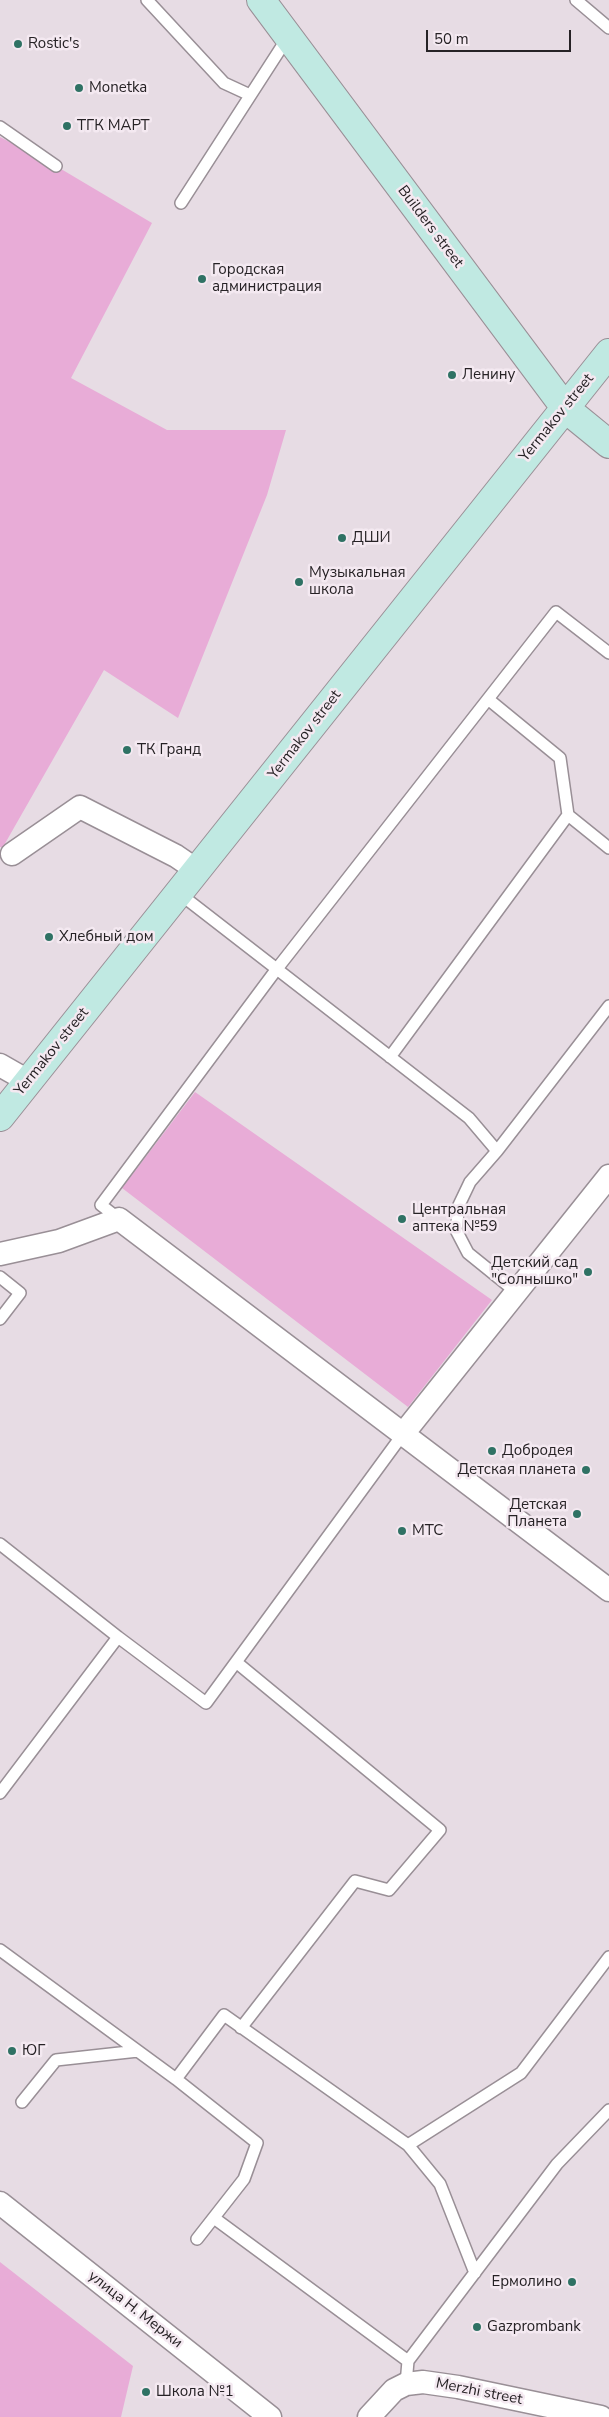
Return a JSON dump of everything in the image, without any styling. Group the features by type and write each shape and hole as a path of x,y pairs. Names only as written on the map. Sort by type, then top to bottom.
{"street":[{"name":"Builders street","path":"261,0 566,410 609,444"},
{"name":"Yermakov street","path":"0,1117 180,894 510,476 566,410 609,353"},
{"path":"12,854 80,806 176,856 198,871"},
{"path":"0,1065 28,1080"},
{"path":"403,1434 609,1176"},
{"path":"0,1254 59,1241 119,1219 609,1590"},
{"name":"улица Н. Мержи","path":"0,2203 270,2417"},
{"name":"Merzhi street","path":"406,2384 423,2382 458,2387 601,2417"},
{"path":"369,2417 394,2390 406,2384"},
{"path":"606,2417 609,2414"}],"lane":[{"path":"147,0 224,83 250,95"},
{"path":"576,0 609,28"},
{"path":"181,203 288,36"},
{"path":"0,127 56,166"},
{"path":"119,1219 101,1205 276,970 556,612 609,653"},
{"path":"488,699 560,758 568,815 609,848"},
{"path":"390,1057 568,815"},
{"path":"180,894 469,1118 497,1151"},
{"path":"515,1292 468,1253 456,1230 459,1205 470,1182 497,1151 609,1006"},
{"path":"0,1277 20,1293 0,1319"},
{"path":"0,1544 118,1637 206,1703 403,1434"},
{"path":"0,1794 118,1637"},
{"path":"236,1662 440,1830 389,1890 355,1881 242,2028"},
{"path":"0,1950 176,2078 257,2143 244,2179 197,2239"},
{"path":"408,2145 521,2073 605,1969 609,1957"},
{"path":"176,2078 224,2015 408,2145 440,2184 474,2273"},
{"path":"22,2102 56,2060 138,2050"},
{"path":"406,2384 408,2361 558,2164 609,2110"},
{"path":"214,2218 408,2361"}],"shaded area":[{"path":"0,137 56,166 152,223 71,378 167,430 286,430 267,495 178,718 104,670 3,847 0,847"},
{"path":"195,1092 492,1300 408,1407 122,1188"},
{"path":"0,2262 133,2366 121,2417 0,2417"}],"place":[{"name":"Rostic's","path":"18,44"},
{"name":"Monetka","path":"79,88"},
{"name":"ТГК МАРТ","path":"67,126"},
{"name":"Городская администрация","path":"202,279"},
{"name":"Ленину","path":"452,375"},
{"name":"ДШИ","path":"342,538"},
{"name":"Музыкальная школа","path":"299,582"},
{"name":"ТК Гранд","path":"127,750"},
{"name":"Хлебный дом","path":"49,937"},
{"name":"Центральная аптека №59","path":"402,1219"},
{"name":"Детский сад \"Солнышко\"","path":"588,1272"},
{"name":"Добродея","path":"492,1451"},
{"name":"Детская планета","path":"586,1470"},
{"name":"Детская Планета","path":"577,1514"},
{"name":"МТС","path":"402,1531"},
{"name":"ЮГ","path":"12,2051"},
{"name":"Ермолино","path":"572,2282"},
{"name":"Gazprombank","path":"477,2327"},
{"name":"Школа №1","path":"146,2392"}]}
